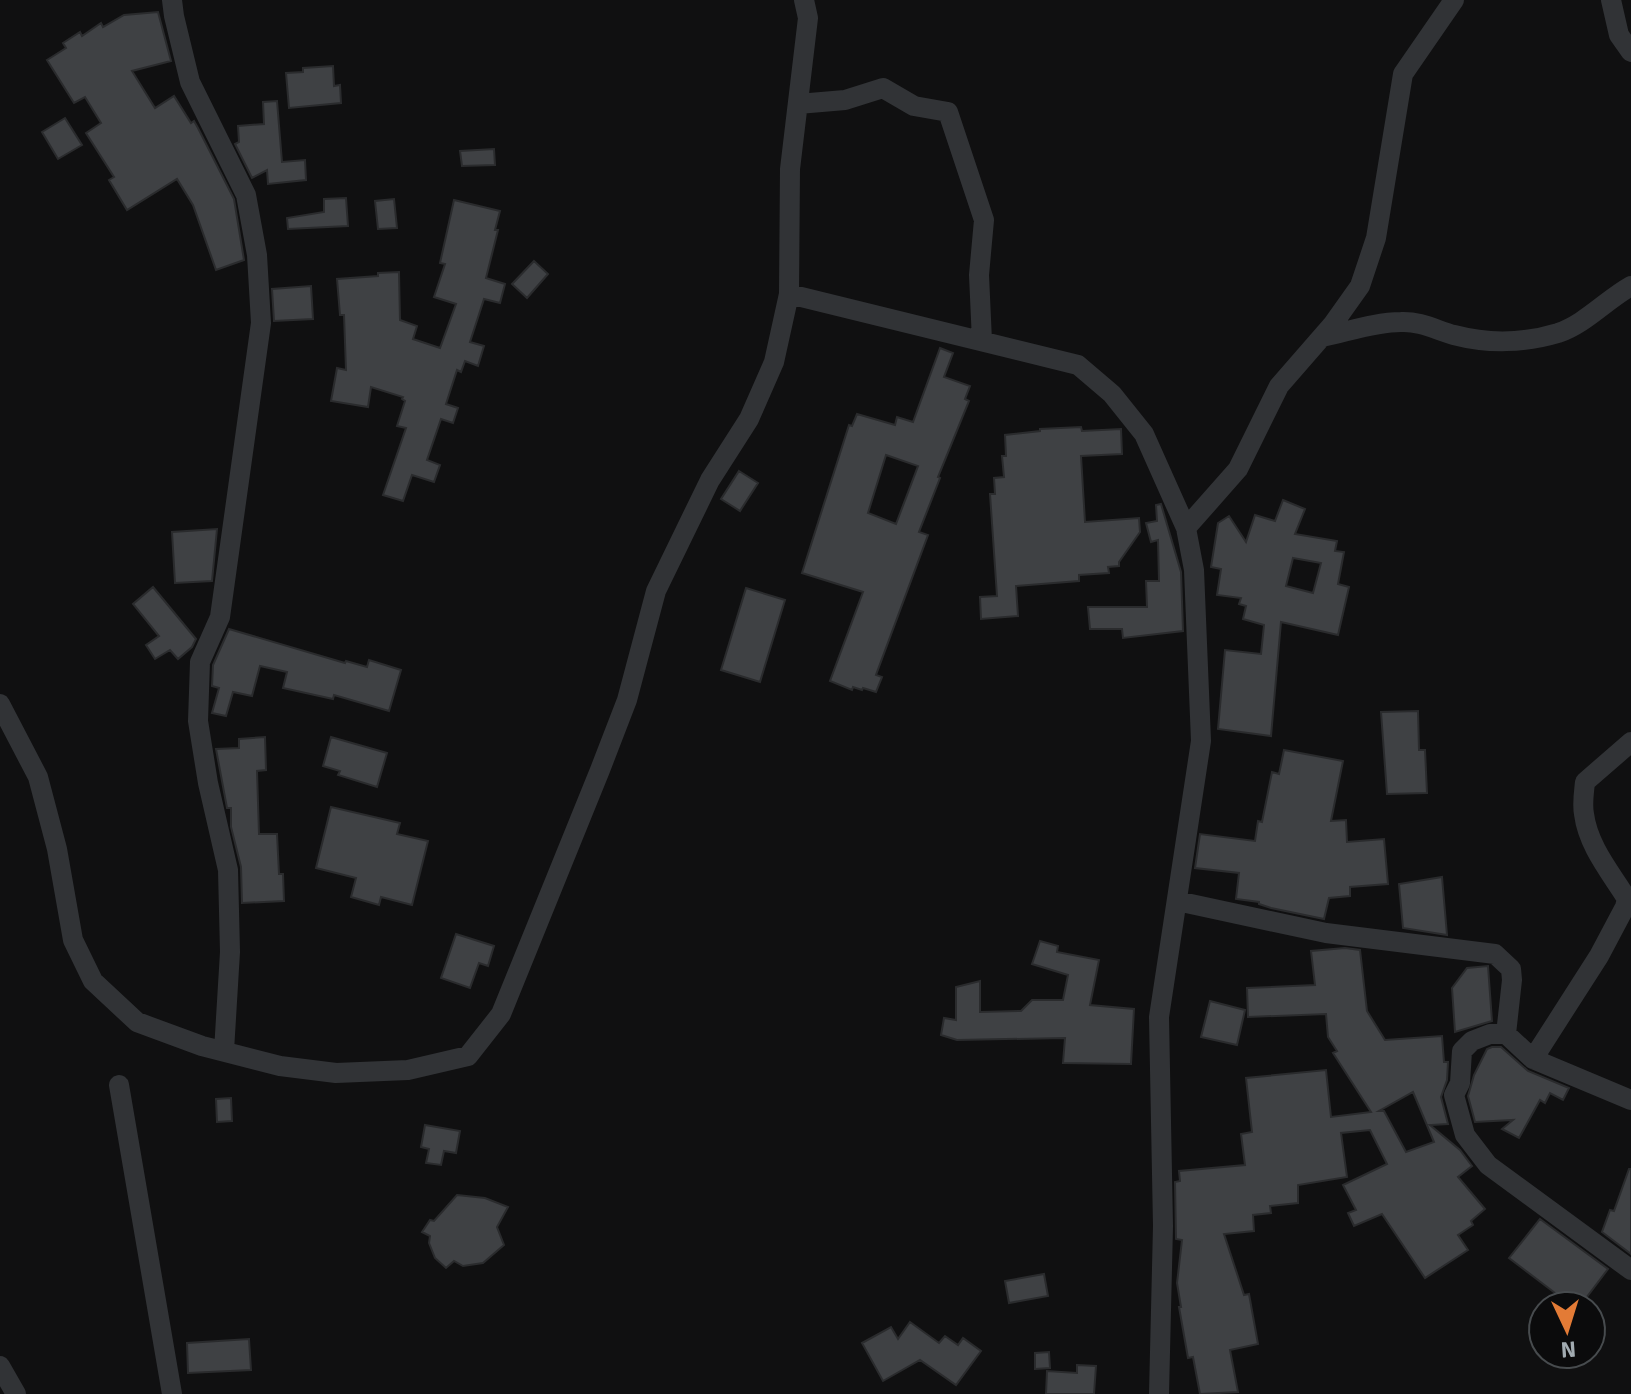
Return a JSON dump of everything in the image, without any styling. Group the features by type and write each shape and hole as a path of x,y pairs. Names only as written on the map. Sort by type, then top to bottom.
{"street":[{"path":"172,0 190,82 246,195 257,255 261,323 220,617 200,662 198,721 208,783 228,870 230,952 224,1051"},
{"path":"0,704 38,777 57,849 73,940 93,981 137,1022 280,1066 336,1073 408,1070 468,1056 501,1014 627,700 656,591 710,480 755,405 774,362 789,294 790,169 808,18 804,0"},
{"path":"1186,528 1238,469 1279,386 1322,337 1360,286 1376,238 1403,74 1454,0"},
{"path":"1611,0 1619,35 1631,52"},
{"path":"798,104 845,100 883,88 914,106 948,112 984,220 979,275 982,341"},
{"path":"1322,337 1401,322 1418,323 1454,335 1499,342 1523,340 1559,332 1580,322 1631,286"},
{"path":"789,294 1078,365 1112,394 1144,434 1186,528 1194,570 1201,741 1159,1017 1163,1226 1159,1394"},
{"path":"1533,1059 1599,956 1625,907 1627,899 1602,862 1587,830 1583,812 1585,782 1631,742"},
{"path":"1177,901 1326,933 1495,954 1511,969 1506,1034"},
{"path":"1631,1100 1533,1059 1506,1034 1490,1034 1472,1041 1462,1051 1460,1083 1454,1095 1465,1135 1488,1165 1631,1270"},
{"path":"119,1085 172,1394"},
{"path":"0,1366 16,1394"}],"building":[{"path":"158,12 171,61 132,71 155,108 174,96 191,123 194,121 234,199 244,260 216,270 193,205 177,179 127,210 109,180 114,177 86,133 101,123 85,97 74,103 47,60 66,48 63,43 80,32 82,36 101,23 103,27 124,15"},
{"path":"333,66 334,86 340,85 341,103 289,108 286,73 303,72 303,68"},
{"path":"277,101 282,162 305,160 306,180 268,184 267,170 252,178 235,144 239,142 238,126 264,124 263,102"},
{"path":"65,118 82,145 58,159 42,132"},
{"path":"494,149 495,165 462,166 460,151"},
{"path":"346,198 348,226 288,229 287,218 324,212 324,199"},
{"path":"394,199 397,228 378,229 375,201"},
{"path":"454,200 500,211 486,278 505,284 500,303 484,299 470,342 484,346 478,366 465,361 461,372 457,370 446,404 458,408 453,423 441,419 427,460 440,465 434,482 412,475 403,501 383,495 406,428 397,426 405,401 403,397 371,387 368,407 331,401 337,368 346,370 344,315 340,315 337,279 399,272 400,320 417,326 413,339 440,348 456,304 434,297 445,264 440,263"},
{"path":"534,261 548,274 527,298 512,284"},
{"path":"311,286 313,319 274,321 272,289"},
{"path":"940,348 953,353 944,377 970,386 965,399 969,401 919,532 928,535 876,675 882,677 876,692 853,687 852,690 830,681 863,592 802,573 849,425 852,426 857,414 895,425 897,417 913,422","holes":["886,455 918,466 896,524 868,513"]},
{"path":"1081,427 1082,431 1121,429 1122,454 1081,456 1085,522 1139,518 1140,532 1119,566 1108,567 1109,573 1079,575 1079,581 1016,586 1018,616 981,619 980,597 997,596 990,494 995,494 994,478 1004,477 1002,456 1006,456 1005,435"},
{"path":"739,471 758,483 740,511 721,499"},
{"path":"1283,500 1305,509 1295,534 1337,541 1335,551 1344,552 1338,584 1349,587 1338,635 1281,622 1271,736 1218,729 1225,650 1261,654 1264,625 1243,619 1246,606 1239,604 1241,598 1217,595 1221,569 1211,567 1218,523 1229,516 1246,542 1255,515 1275,521","holes":["1293,558 1321,563 1313,593 1286,586"]},
{"path":"1161,504 1181,572 1183,631 1123,638 1122,629 1090,629 1088,607 1147,607 1146,581 1159,581 1158,540 1151,542 1146,523 1157,521 1156,505"},
{"path":"217,529 212,581 175,583 172,532"},
{"path":"153,587 196,639 178,659 170,650 155,659 146,645 159,636 133,604"},
{"path":"746,588 785,600 760,682 721,670"},
{"path":"229,629 345,663 367,667 369,660 401,670 389,711 334,695 333,699 283,688 287,672 260,666 252,696 233,692 226,716 212,713 219,688 212,686 213,665"},
{"path":"1418,711 1419,750 1425,750 1427,793 1387,794 1381,712"},
{"path":"265,737 266,770 257,771 259,834 277,834 284,901 242,903 241,867 231,827 231,808 227,808 216,749 239,748 239,739"},
{"path":"331,737 387,753 377,787 338,775 340,771 323,766"},
{"path":"1284,750 1343,761 1331,821 1346,820 1347,842 1384,839 1388,884 1350,887 1350,896 1329,898 1324,919 1236,899 1239,873 1195,868 1200,834 1255,841 1272,772 1279,774"},
{"path":"331,807 400,823 397,834 428,841 412,905 381,897 379,905 351,897 356,878 316,868"},
{"path":"1442,877 1447,935 1403,928 1399,884"},
{"path":"456,934 494,946 488,966 479,963 470,988 441,978"},
{"path":"1040,941 1058,946 1057,952 1099,960 1090,1005 1134,1009 1131,1064 1063,1063 1065,1038 957,1040 941,1035 944,1018 956,1020 956,987 980,981 980,1012 1021,1011 1032,1000 1063,1000 1068,975 1032,964"},
{"path":"1360,950 1367,1011 1385,1040 1442,1036 1444,1062 1448,1062 1447,1080 1441,1097 1448,1124 1430,1125 1460,1150 1472,1166 1458,1177 1485,1209 1471,1221 1473,1225 1458,1235 1468,1250 1425,1278 1382,1214 1354,1226 1348,1213 1356,1210 1343,1185 1387,1164 1370,1130 1341,1133 1347,1177 1298,1185 1298,1203 1270,1206 1271,1213 1253,1215 1254,1231 1224,1234 1244,1295 1249,1294 1258,1344 1230,1350 1238,1392 1200,1394 1193,1357 1188,1358 1179,1307 1177,1283 1182,1240 1176,1239 1175,1182 1180,1181 1179,1171 1245,1165 1241,1134 1252,1132 1246,1078 1326,1070 1331,1117 1371,1112 1333,1053 1337,1051 1328,1037 1326,1014 1248,1017 1247,988 1315,985 1311,951","holes":["1413,1092 1434,1142 1406,1152 1384,1111 1379,1111"]},
{"path":"1488,966 1492,1021 1455,1032 1452,988 1467,968"},
{"path":"1210,1001 1245,1010 1237,1045 1201,1037"},
{"path":"1501,1047 1528,1071 1569,1088 1563,1100 1550,1093 1545,1103 1540,1100 1519,1138 1502,1129 1513,1120 1475,1122 1468,1096 1474,1075 1487,1049"},
{"path":"231,1098 232,1121 217,1122 216,1099"},
{"path":"425,1125 460,1131 456,1153 444,1151 441,1165 426,1163 429,1149 421,1147"},
{"path":"1629,1169 1631,1254 1602,1232 1610,1210 1614,1211"},
{"path":"457,1195 485,1198 508,1207 497,1227 504,1245 483,1263 463,1266 454,1261 446,1268 435,1258 429,1243 430,1236 422,1232 430,1220 434,1221"},
{"path":"1540,1219 1608,1269 1592,1290 1551,1290 1509,1258"},
{"path":"1044,1274 1048,1296 1009,1303 1005,1281"},
{"path":"910,1322 939,1343 945,1336 958,1345 963,1338 981,1351 956,1385 920,1360 883,1381 862,1343 891,1327 898,1339"},
{"path":"249,1339 251,1370 188,1373 187,1343"},
{"path":"1049,1352 1050,1368 1035,1369 1035,1353"},
{"path":"1077,1365 1096,1366 1094,1394 1046,1394 1047,1371 1077,1373"}]}
